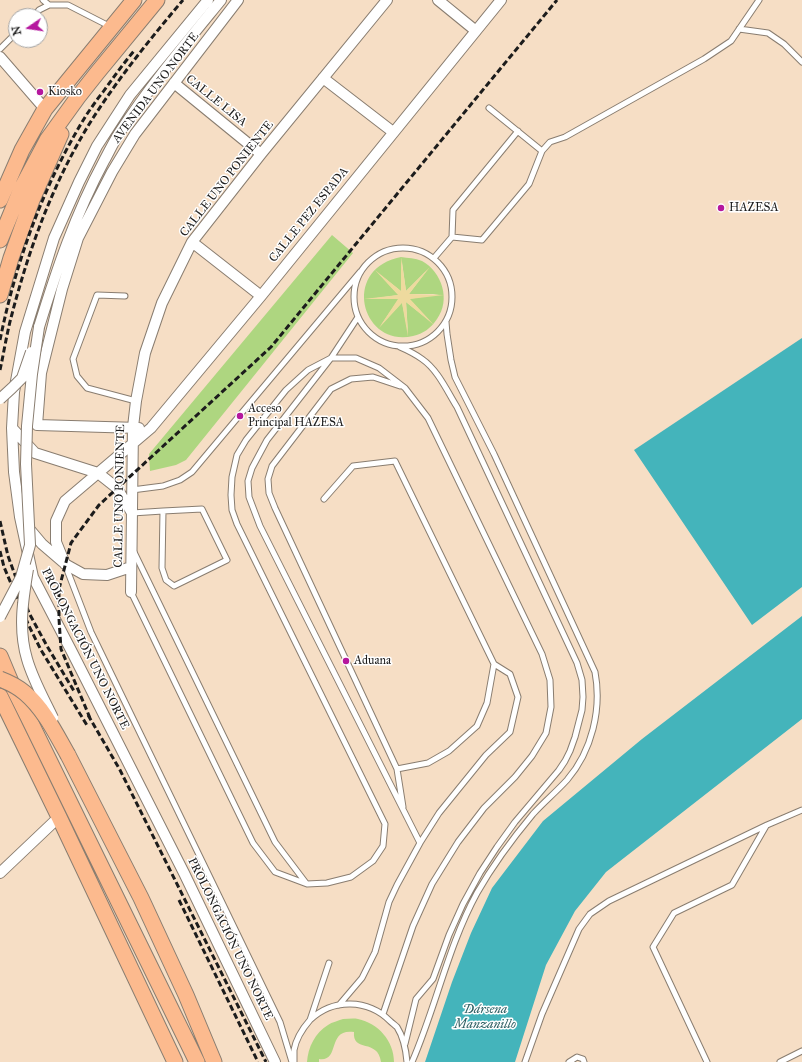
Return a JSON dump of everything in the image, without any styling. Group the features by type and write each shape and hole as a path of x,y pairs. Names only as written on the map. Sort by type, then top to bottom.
{"main road":[{"path":"0,200 22,150 44,109 134,0"},
{"path":"0,240 22,187 47,140 78,97 157,0"},
{"path":"0,295 11,258 32,200 78,97"},
{"path":"0,656 13,687 197,1062"},
{"path":"0,679 24,692 37,705 68,755 141,898 186,996 214,1062"},
{"path":"0,696 175,1062"}],"street":[{"name":"PROLONGACIÓN UNO NORTE","path":"208,0 130,95 97,146 54,238 25,332 14,392 12,428 14,472 20,517 33,577 184,873 275,1062"},
{"path":"0,399 22,378 40,327 56,272 72,228 93,181 119,133 155,82 221,0"},
{"name":"AVENIDA UNO NORTE","path":"133,427 37,425 41,373 62,289 78,238 112,172 135,134 238,0"},
{"name":"CALLE UNO PONIENTE","path":"131,592 133,427 136,401 145,353 162,303 192,242 261,154 388,0"},
{"path":"438,0 476,31"},
{"name":"CALLE PEZ ESPADA","path":"98,473 151,428 261,296 501,0"},
{"path":"0,57 44,109"},
{"path":"323,78 393,132"},
{"name":"CALLE LISA","path":"174,83 261,154"},
{"path":"192,242 261,296"},
{"path":"40,327 32,374 27,426 26,464 30,556 22,604 22,632 27,659 68,755"},
{"path":"133,427 151,428"},
{"path":"12,428 35,454 98,473 116,488 132,513"},
{"path":"65,564 56,542 56,521 65,502 98,473"},
{"path":"20,517 42,544 65,564 83,574 107,575 131,567"},
{"path":"0,618 21,577 30,545"},
{"path":"0,873 59,818"}],"lane":[{"path":"43,0 49,5"},
{"path":"452,237 482,240 529,184 542,151 550,142 565,137 704,58 730,41 759,0"},
{"path":"44,8 49,5 68,5 112,27"},
{"path":"739,29 768,33 784,44 802,62"},
{"path":"0,49 8,41"},
{"path":"489,108 542,151"},
{"path":"434,258 452,237 453,210 518,131"},
{"path":"132,490 163,486 180,480 192,472 370,260 383,252 398,247 413,248 428,253 440,263 449,276 453,292 452,308 446,322 438,333 426,341 413,346 400,347"},
{"path":"360,272 355,287 354,302 358,317 365,328 375,338 387,344 400,347 424,360 442,380 457,407 577,663 582,680 582,710 575,737 565,761 515,822 497,847 480,873 463,904 449,935 433,979 416,999 405,1044 407,1062"},
{"path":"125,296 97,295 73,359 77,376 87,388 136,401"},
{"path":"358,317 331,358 267,440 252,468 248,481 249,497 260,526 420,843"},
{"path":"412,1062 420,1045 452,949 464,920 497,861 520,830 568,779 584,755 597,709 598,696 595,672 494,454 454,377 446,322"},
{"path":"131,592 253,843 275,872 307,884 327,883 351,877 372,861 383,846 385,824 237,524 232,510 232,477 237,455 246,440 286,390 308,370 331,358 356,358 379,368 405,388 428,418 542,654 550,680 551,707 546,733 532,756 515,777 484,808 458,842 432,884 413,926 383,1014"},
{"path":"404,812 397,769 274,508 269,493 268,479 272,466 331,389 351,379 373,377 405,388"},
{"path":"324,499 353,466 395,461 494,664 510,674 518,696 510,732 486,755 439,813 420,843 389,902 376,952 362,978 339,1005"},
{"path":"132,513 163,511 202,509 227,560 174,586 166,580 162,568 163,511"},
{"path":"131,545 275,842 307,884"},
{"path":"65,564 91,632 280,1022 293,1062"},
{"path":"397,769 428,763 449,751 477,726 487,703 494,664"},
{"path":"525,1062 542,1014 579,929 590,914 609,901 767,825 802,810"},
{"path":"707,1062 653,947 674,913 732,885 767,825"},
{"path":"310,1020 329,963"},
{"path":"293,1062 294,1050 300,1034 310,1020 323,1010 339,1005 355,1004 370,1007 383,1014 396,1027 405,1044"},
{"path":"780,1062 802,1051"},
{"path":"569,1062 577,1057 583,1059 584,1062"}],"green space":[{"path":"332,235 353,253 186,460 176,465 150,471 149,454"},
{"path":"401,257 417,259 429,266 439,279 444,295 441,312 432,325 420,334 395,337 381,330 371,319 365,306 365,290 370,276 382,264","holes":["402,262 406,291 427,270 409,294 439,294 409,299 430,321 406,302 408,333 402,302 381,325 399,299 369,299 399,295 378,273 402,292"]},
{"path":"343,1019 358,1019 365,1021 372,1024 384,1034 391,1047 394,1062 381,1062 379,1055 375,1050 357,1042 354,1038 354,1032 345,1032 336,1040 330,1055 326,1059 319,1059 319,1062 307,1062 313,1041 319,1032 333,1022"}],"sand":[{"path":"401,257 406,291 430,267 409,294 444,295 410,299 434,325 406,302 408,337 402,303 379,328 398,299 364,299 398,295 375,270 401,291"}],"water":[{"path":"802,338 802,587 752,625 634,450"},
{"name":"Dársena Manzanillo","path":"802,616 802,719 606,872 575,911 546,965 515,1062 425,1062 452,982 471,933 492,888 543,821 642,739"}],"railway":[{"path":"0,370 10,321 19,288 36,237 55,188 79,141 114,87 183,0"},
{"path":"90,718 61,649 59,589 71,543 99,505 271,347 557,0"},
{"path":"0,340 14,281 33,223 45,195 58,167 87,114 134,51"},
{"path":"0,521 8,556 29,613 74,691"},
{"path":"0,551 4,567 29,626 41,650 88,727"},
{"path":"88,715 120,770 266,1062"},
{"path":"179,900 258,1062"}],"place":[{"name":"Kiosko","path":"40,92"},
{"name":"HAZESA","path":"721,208"},
{"name":"Acceso Principal HAZESA","path":"240,416"},
{"name":"Aduana","path":"346,661"}]}
